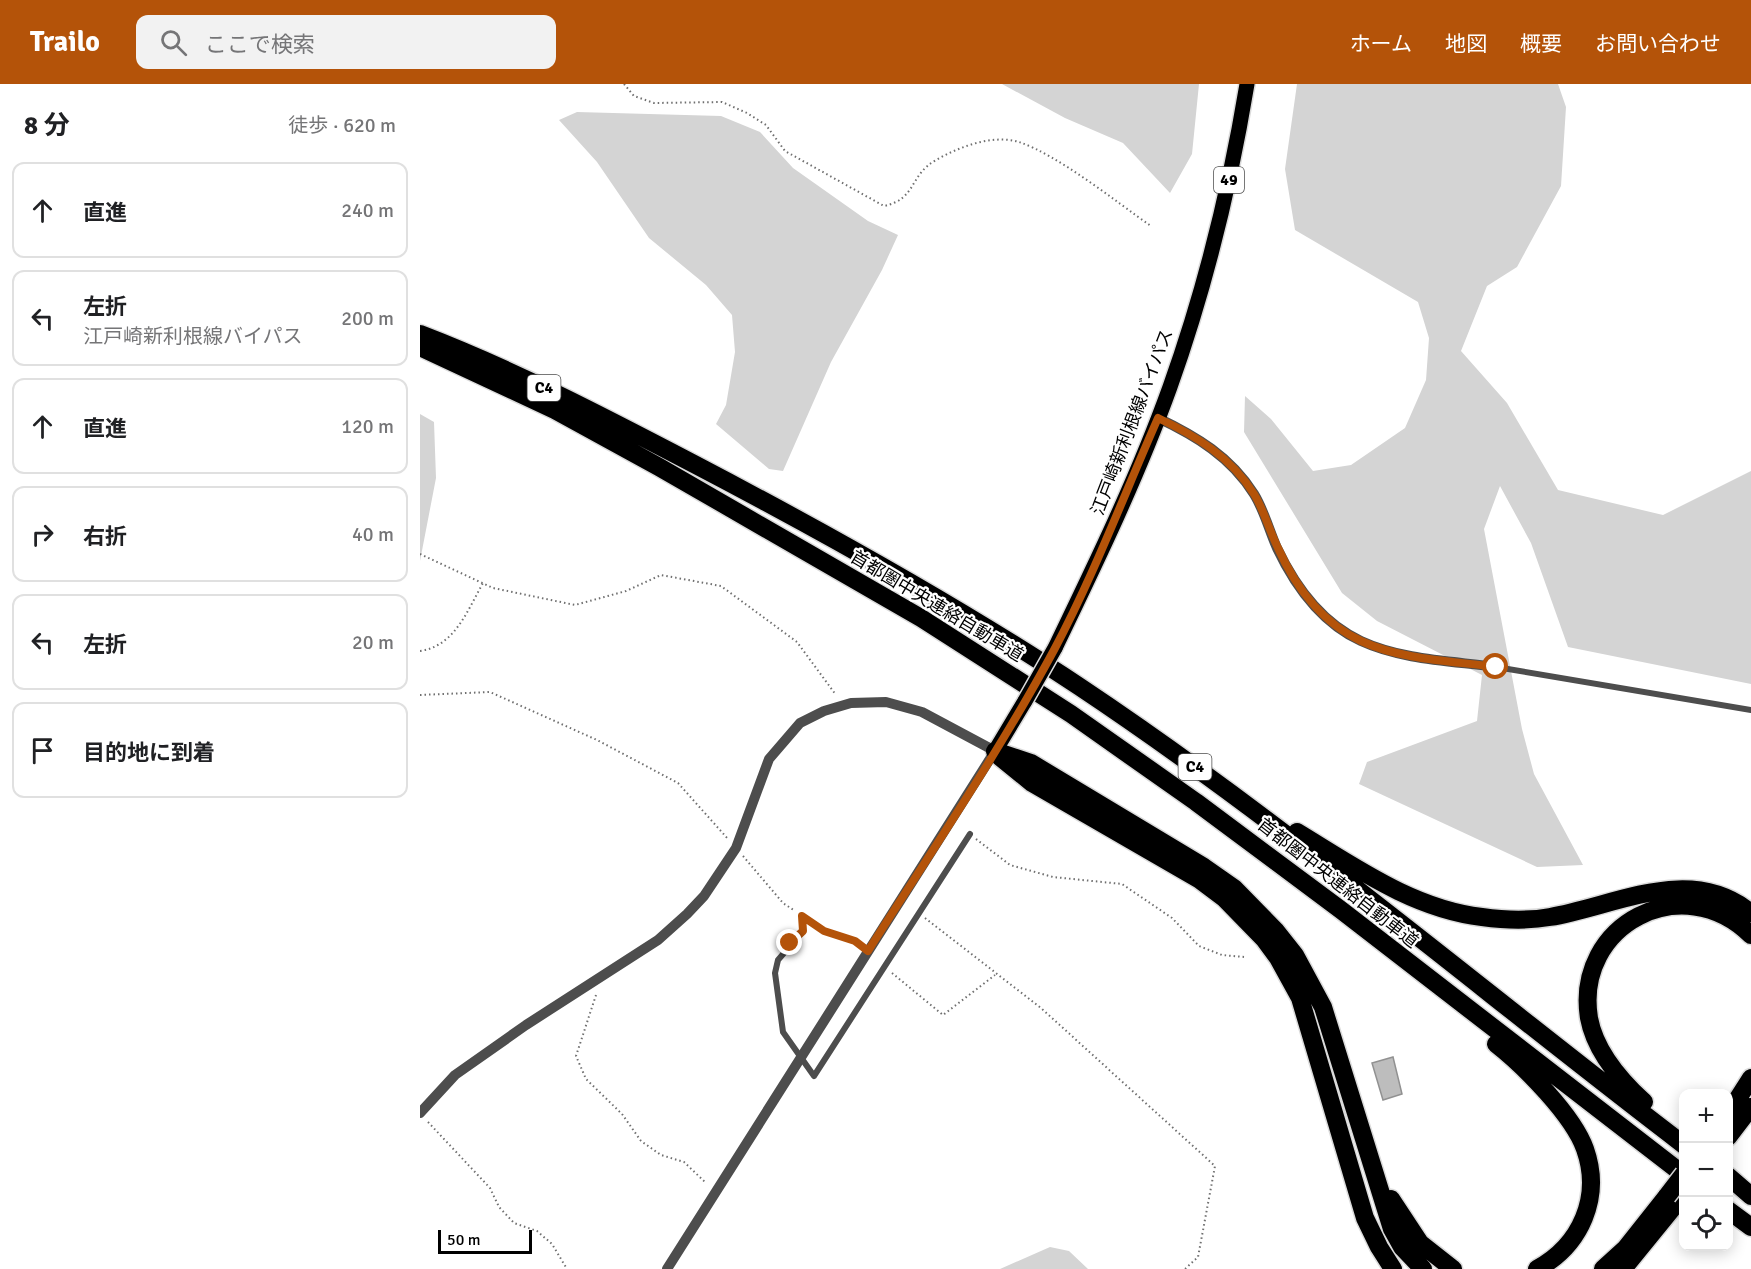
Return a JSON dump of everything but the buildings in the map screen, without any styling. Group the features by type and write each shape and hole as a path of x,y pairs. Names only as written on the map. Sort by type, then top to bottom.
{"highway":[{"name":"首都圏中央連絡自動車道","path":"420,334 563,397 810,525 943,601 1080,687 1221,786 1680,1143"},
{"name":"首都圏中央連絡自動車道","path":"420,347 555,410 921,618 1071,714 1196,802 1341,909 1419,972 1679,1172"},
{"path":"994,752 1032,783 1200,880 1245,909 1309,977 1323,1007 1392,1229 1402,1246 1423,1269"},
{"path":"1221,786 1406,896 1467,915 1508,919 1549,918 1652,891 1678,889 1716,894 1751,913"},
{"path":"1679,1133 1628,1088 1598,1045 1590,1019 1588,1000 1596,959 1621,927 1650,910 1667,906 1702,906 1732,920 1751,935"},
{"path":"1270,935 1278,958 1300,998 1365,1218 1393,1269"},
{"path":"1419,972 1460,1014 1500,1047 1559,1107 1573,1126 1585,1149 1590,1196 1583,1223 1566,1249 1537,1269"},
{"path":"1733,1106 1751,1078"},
{"path":"1733,1130 1751,1107"},
{"path":"1374,1168 1415,1235 1454,1269"},
{"path":"1353,1173 1384,1242 1404,1269"},
{"path":"1733,1182 1751,1196"},
{"path":"1603,1269 1676,1198"},
{"path":"1623,1269 1676,1198"},
{"path":"1733,1214 1751,1227"}],"main road":[{"name":"江戸崎新利根線バイパス","path":"994,752 1055,648 1093,570 1158,418 1180,357 1222,212 1246,84"}],"street":[{"path":"1158,418 1212,448 1240,475 1260,505 1278,549 1300,589 1309,601 1342,630 1362,642 1411,656 1496,667 1751,710"},
{"path":"424,1118 455,1075 658,940 687,914 704,896 736,848 769,759 800,723 843,705 876,701 906,706 994,752 667,1269"},
{"path":"802,916 803,931 778,960 775,974 783,1032 814,1076 886,968 970,834"}],"path":[{"path":"624,84 634,96 654,103 722,102 747,113 766,125 785,151 884,206 900,203 922,168 944,155 977,142 1017,141 1045,154 1151,226"},
{"path":"420,554 493,588 575,605 626,591 661,575 721,586 797,642 843,705"},
{"path":"420,651 430,650 450,638 483,584"},
{"path":"420,696 490,692 597,740 678,783 783,903 824,931 855,941 868,951"},
{"path":"970,834 1010,865 1053,877 1122,884 1172,918 1199,946 1222,955 1244,957"},
{"path":"920,914 995,975 1041,1008 1215,1166 1198,1257 1185,1269"},
{"path":"886,968 944,1015 995,975"},
{"path":"594,981 595,1000 576,1056 586,1079 622,1114 640,1141 661,1155 684,1162 715,1191"},
{"path":"424,1118 490,1188 499,1207 514,1222 537,1231 552,1244 567,1269"}],"shaded area":[{"path":"1002,84 1199,84 1192,154 1170,193 1123,143 1065,118"},
{"path":"1297,84 1558,84 1566,107 1561,186 1517,267 1487,286 1461,351 1507,403 1558,490 1663,515 1751,471 1751,684 1568,647 1531,543 1500,486 1484,529 1522,729 1534,774 1583,865 1537,867 1359,784 1367,762 1477,721 1482,675 1377,621 1342,593 1244,432 1245,396 1271,419 1313,471 1351,465 1405,428 1426,380 1429,338 1418,302 1295,230 1285,169"},
{"path":"577,112 721,116 760,132 793,168 868,221 898,235 882,270 831,362 783,471 769,469 716,424 726,405 735,352 732,315 706,285 649,238 597,162 559,120"},
{"path":"420,414 434,422 436,478 420,561"},
{"path":"1050,1247 1069,1251 1088,1269 1000,1269"}],"route":[{"path":"790,943 803,931 802,916 824,931 855,941 868,951 994,752 1055,648 1093,570 1158,418 1212,448 1240,475 1260,505 1278,549 1300,589 1309,601 1342,630 1362,642 1411,656 1496,667"}]}
